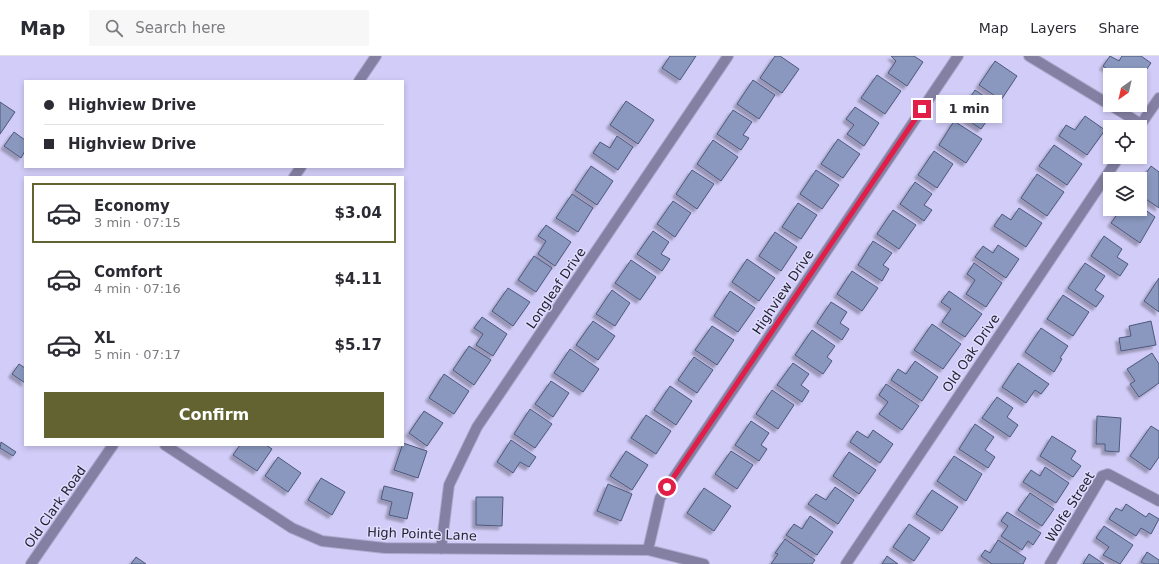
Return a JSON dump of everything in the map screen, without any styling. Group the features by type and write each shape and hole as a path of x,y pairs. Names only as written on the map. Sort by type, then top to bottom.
{"street":[{"path":"360,80 376,56"},
{"name":"Longleaf Drive","path":"441,549 449,484 477,428 728,56"},
{"name":"Highview Drive","path":"648,550 660,498 958,56"},
{"path":"1029,56 1103,101"},
{"path":"1144,120 1159,98"},
{"path":"1120,112 1132,120"},
{"name":"Old Oak Drive","path":"846,564 1114,164"},
{"name":"Old Clark Road","path":"31,564 112,446"},
{"name":"High Pointe Lane","path":"167,446 292,528 322,541 385,548 648,550 704,564"},
{"name":"Wolfe Street","path":"1050,564 1102,476 1108,474 1159,501"}],"building":[{"path":"670,56 696,56 680,80 662,68"},
{"path":"775,56 780,56 799,69 782,93 760,78"},
{"path":"891,56 914,56 923,62 907,86 888,73 896,61"},
{"path":"1110,56 1119,61 1122,56 1141,56 1151,63 1147,69 1106,68 1103,66"},
{"path":"995,61 1017,76 1001,100 979,85"},
{"path":"877,75 901,91 885,114 861,98"},
{"path":"753,80 775,95 759,119 737,104"},
{"path":"975,90 998,105 981,129 959,114"},
{"path":"626,101 654,120 638,144 610,125"},
{"path":"0,102 15,112 0,134"},
{"path":"855,107 879,123 864,146 847,134 854,125 846,119"},
{"path":"733,110 752,122 743,135 749,138 741,150 717,134"},
{"path":"1085,116 1103,129 1103,133 1087,155 1059,136 1066,125 1075,130"},
{"path":"954,121 982,139 966,163 939,145"},
{"path":"14,132 24,139 24,153 21,158 4,146"},
{"path":"617,136 633,147 618,170 593,153 600,142 610,148"},
{"path":"838,139 860,154 843,178 821,164"},
{"path":"713,140 738,157 721,181 697,164"},
{"path":"1054,145 1082,164 1067,185 1039,166"},
{"path":"934,151 953,164 937,188 918,175"},
{"path":"591,166 613,181 597,205 575,190"},
{"path":"1151,166 1159,172 1159,208 1147,200 1147,172"},
{"path":"692,170 714,184 697,209 676,194"},
{"path":"816,170 839,185 822,209 800,194"},
{"path":"1037,174 1064,192 1047,216 1021,198"},
{"path":"915,182 932,194 924,205 932,210 924,221 900,204"},
{"path":"572,194 593,208 578,232 556,218"},
{"path":"673,201 691,213 675,237 657,224"},
{"path":"798,203 817,215 801,239 782,227"},
{"path":"1019,208 1042,223 1026,247 994,226 1002,214 1011,220"},
{"path":"893,210 916,225 899,249 877,234"},
{"path":"1147,211 1155,217 1140,243 1111,223 1116,216 1147,216"},
{"path":"546,225 571,242 555,266 538,254 546,241 538,236"},
{"path":"653,231 669,242 661,254 670,259 662,271 637,254"},
{"path":"775,232 797,247 781,271 759,256"},
{"path":"1104,236 1122,249 1117,257 1128,264 1120,276 1091,256"},
{"path":"873,241 892,253 883,265 889,269 882,281 858,265"},
{"path":"998,245 1019,259 1006,278 975,257 983,246 993,253"},
{"path":"534,256 552,268 536,292 518,280"},
{"path":"747,259 775,278 759,301 732,282"},
{"path":"631,260 656,277 640,300 615,283"},
{"path":"974,263 1002,283 986,307 966,294 975,280 967,274"},
{"path":"1085,263 1105,276 1095,290 1104,296 1096,307 1068,288"},
{"path":"852,271 878,288 862,311 837,294"},
{"path":"1159,278 1159,312 1144,301"},
{"path":"508,288 530,302 513,326 492,311"},
{"path":"612,290 630,303 615,326 596,314"},
{"path":"730,291 755,308 738,332 714,316"},
{"path":"949,291 982,314 965,337 942,322 951,309 941,302"},
{"path":"1063,295 1089,312 1073,336 1047,319"},
{"path":"831,302 847,312 840,323 849,329 842,340 817,323"},
{"path":"482,317 507,334 493,356 476,345 483,334 474,328"},
{"path":"593,321 615,336 598,360 576,345"},
{"path":"1151,321 1156,345 1121,351 1119,338 1131,336 1129,326"},
{"path":"932,324 961,344 943,369 914,350"},
{"path":"712,326 734,340 717,365 695,350"},
{"path":"1041,328 1068,346 1060,358 1062,359 1054,372 1025,352"},
{"path":"812,330 835,346 827,357 832,361 823,374 795,355"},
{"path":"469,346 491,360 474,385 453,370"},
{"path":"570,349 599,369 583,392 554,373"},
{"path":"1152,353 1159,364 1159,383 1139,397 1130,384 1135,381 1127,369"},
{"path":"694,357 713,370 697,393 678,380"},
{"path":"915,361 938,377 922,401 891,380 898,369 906,374"},
{"path":"793,363 809,374 801,385 809,391 802,402 777,385"},
{"path":"1018,363 1049,384 1041,394 1035,390 1026,403 1002,387"},
{"path":"19,364 24,367 24,382 12,374"},
{"path":"444,374 469,391 454,414 429,398"},
{"path":"551,381 569,393 553,417 535,404"},
{"path":"886,384 919,406 902,430 879,414 888,402 879,395"},
{"path":"670,386 692,401 676,425 654,410"},
{"path":"772,390 794,405 778,429 756,414"},
{"path":"997,397 1013,408 1007,417 1018,425 1010,437 982,418"},
{"path":"530,409 552,424 535,448 514,434"},
{"path":"424,411 443,423 427,446 409,433"},
{"path":"646,415 671,431 656,454 631,438"},
{"path":"1097,416 1121,418 1119,452 1105,451 1105,444 1096,444"},
{"path":"751,421 769,433 761,445 767,449 759,461 735,445"},
{"path":"975,424 994,437 985,450 995,457 988,468 959,449"},
{"path":"1151,426 1159,431 1159,457 1150,470 1130,456"},
{"path":"873,430 893,444 880,463 850,442 857,431 868,438"},
{"path":"1052,436 1076,451 1071,459 1081,466 1073,477 1040,456"},
{"path":"511,440 536,457 529,467 520,462 513,473 497,462"},
{"path":"1,442 16,452 13,456 0,448"},
{"path":"404,443 427,451 418,478 394,470"},
{"path":"239,446 268,446 272,449 257,471 233,455"},
{"path":"626,451 648,465 632,490 610,476"},
{"path":"731,451 753,465 737,489 715,474"},
{"path":"849,452 876,470 859,494 833,476"},
{"path":"954,456 982,474 966,501 937,481"},
{"path":"278,457 301,473 288,492 265,476"},
{"path":"1045,467 1069,483 1056,503 1023,482 1031,470 1040,476"},
{"path":"321,478 345,492 332,515 308,500"},
{"path":"608,484 632,494 621,521 597,511"},
{"path":"384,486 413,493 407,519 389,515 392,502 381,499"},
{"path":"835,487 854,500 838,524 808,504 816,494 826,500"},
{"path":"704,488 731,506 714,531 687,513"},
{"path":"932,490 958,507 942,531 916,514"},
{"path":"1030,493 1054,509 1042,526 1018,510"},
{"path":"476,497 503,497 502,526 476,525"},
{"path":"1126,504 1146,517 1149,513 1159,519 1151,534 1141,528 1136,536 1109,519 1116,508 1122,511"},
{"path":"1007,512 1041,533 1033,545 1028,541 1022,550 1001,536 1008,526 1001,521"},
{"path":"810,516 833,532 817,555 786,535 794,524 802,529"},
{"path":"909,524 930,538 914,561 893,547"},
{"path":"1104,526 1133,545 1120,564 1103,555 1109,547 1096,538"},
{"path":"785,539 815,560 812,564 771,564 778,554 775,553"},
{"path":"998,540 1026,558 1023,564 992,564 981,556 985,550 990,553"},
{"path":"1147,552 1159,560 1159,564 1145,564 1141,562"},
{"path":"1089,554 1104,564 1083,564"},
{"path":"887,556 898,564 882,564"},
{"path":"136,557 146,564 131,564"}],"route":[{"path":"667,487 922,109"}]}
